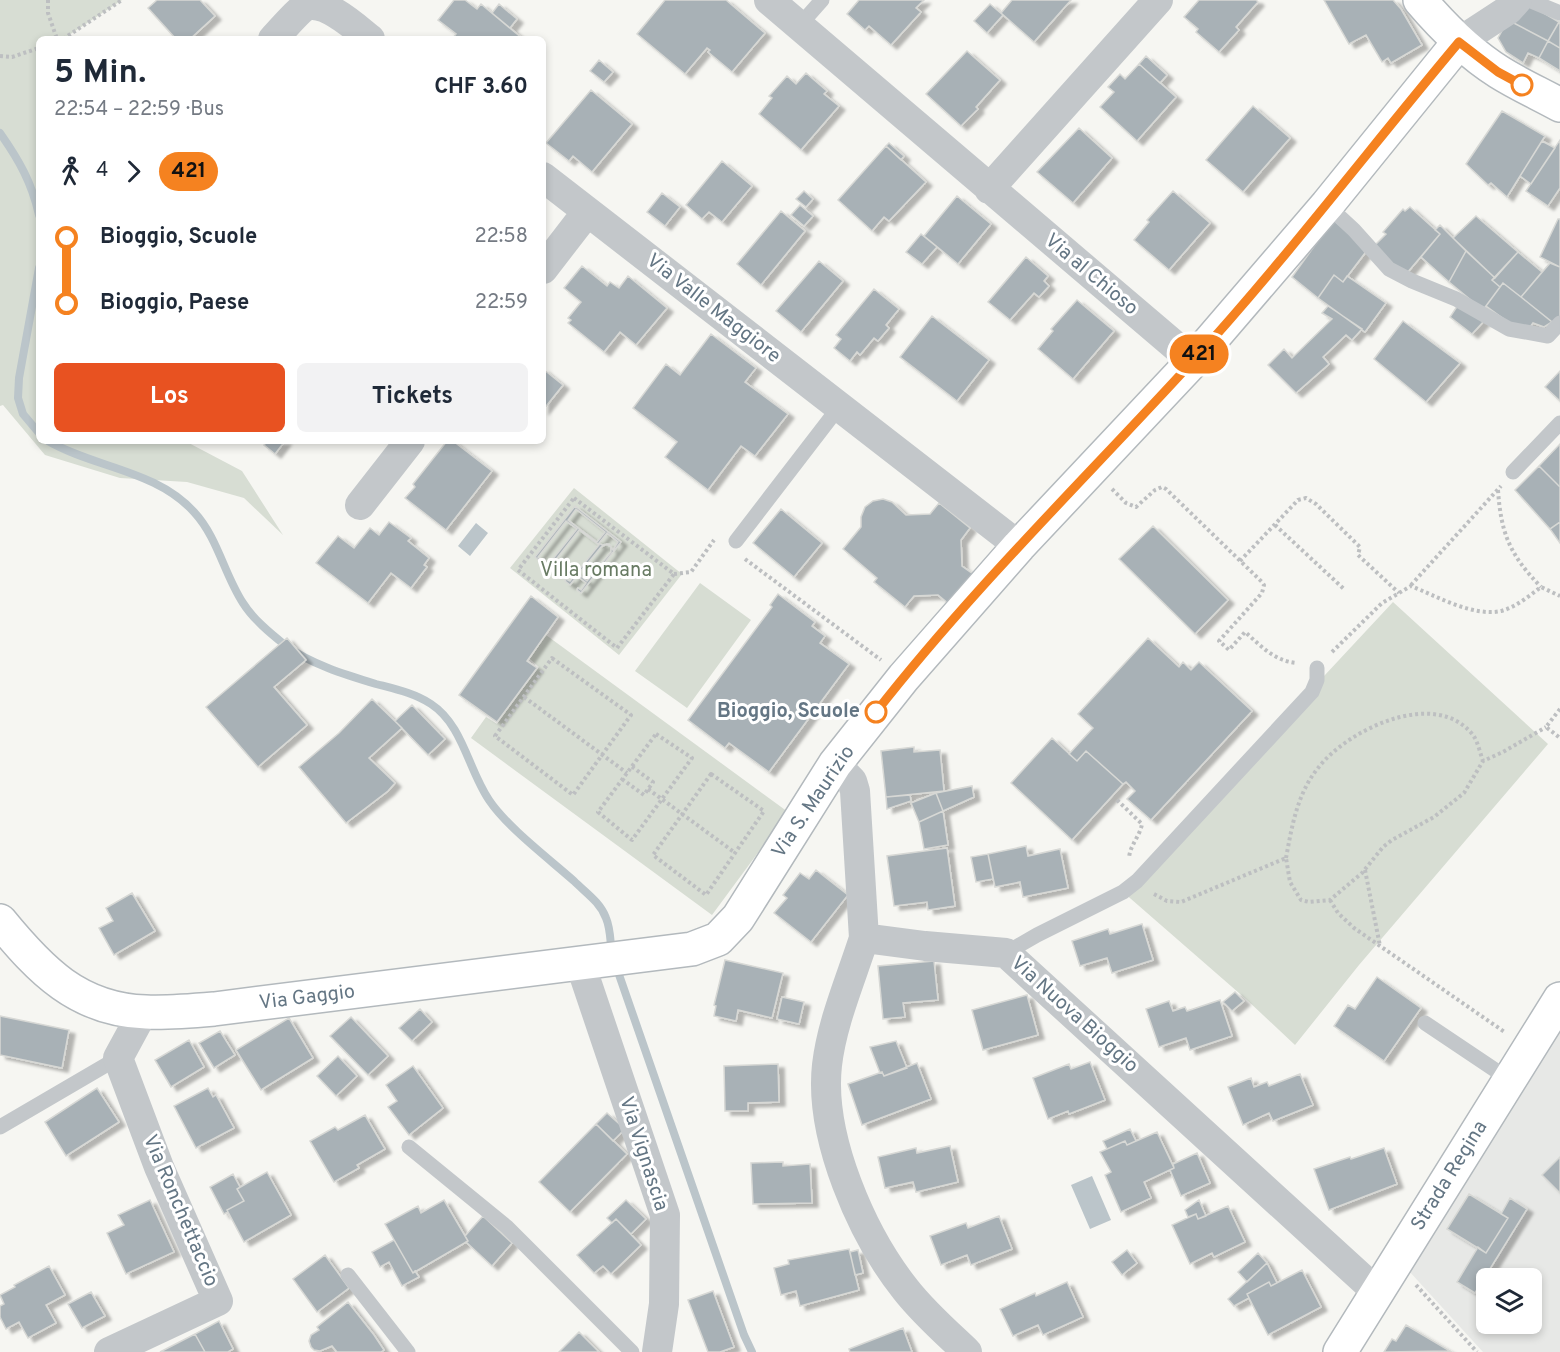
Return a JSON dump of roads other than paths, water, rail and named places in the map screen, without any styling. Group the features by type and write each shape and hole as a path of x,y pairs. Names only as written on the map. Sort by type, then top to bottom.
{"street":[{"name":"Via al Chioso","path":"769,0 1193,361"},
{"path":"990,189 1158,0"},
{"path":"1420,0 1459,42 1498,72 1560,105"},
{"path":"1459,42 1508,10 1517,0"},
{"path":"276,36 307,6 317,4 327,4 366,36"},
{"name":"Via S. Maurizio","path":"646,954 692,949 707,945 725,933 738,918 835,764 904,678 1018,546 1193,361 1327,204 1459,42"},
{"name":"Via Valle Maggiore","path":"546,179 1018,546"},
{"path":"546,265 587,212"},
{"path":"360,505 408,444"},
{"path":"835,764 852,781 855,791 864,938 832,1035 827,1066 827,1109 835,1146 857,1208 884,1260 920,1306 967,1352"},
{"name":"Via Gaggio","path":"0,921 38,964 58,982 77,994 100,1004 143,1012 214,1010 646,954"},
{"name":"Via Nuova Bioggio","path":"864,938 1006,953 1377,1292"},
{"name":"Via Vignascia","path":"580,963 664,1215 664,1304 657,1352"},
{"name":"Strada Regina","path":"1340,1352 1560,999"},
{"path":"118,1058 143,1012"},
{"name":"Via Ronchettaccio","path":"109,1352 218,1301 159,1167 118,1058"}],"lane":[{"path":"799,26 822,0"},
{"path":"1529,0 1560,13"},
{"path":"1327,204 1389,269 1412,281 1456,299 1509,329 1548,336 1560,323"},
{"path":"736,541 839,407"},
{"path":"1513,472 1560,423"},
{"path":"1006,953 1037,934 1123,892 1137,881 1312,692 1317,680 1316,662"},
{"path":"1425,1023 1510,1080"},
{"path":"0,1127 118,1058"},
{"path":"409,1147 507,1227 632,1352"},
{"path":"348,1275 408,1352"}],"waterway":[{"path":"0,133 24,172 36,204"},
{"path":"36,284 19,378 18,398 23,414 36,429"},
{"path":"54,444 85,458 143,478 179,498 194,512 209,533 236,592 247,609 262,626 295,652 353,677 418,697 442,713 458,735 482,788 497,810 600,907 609,927 612,954"},
{"path":"616,966 744,1335 752,1352"}],"place":[{"name":"Bioggio, Scuole","path":"876,712"}],"park label":[{"name":"Villa romana","path":"596,571"}]}
